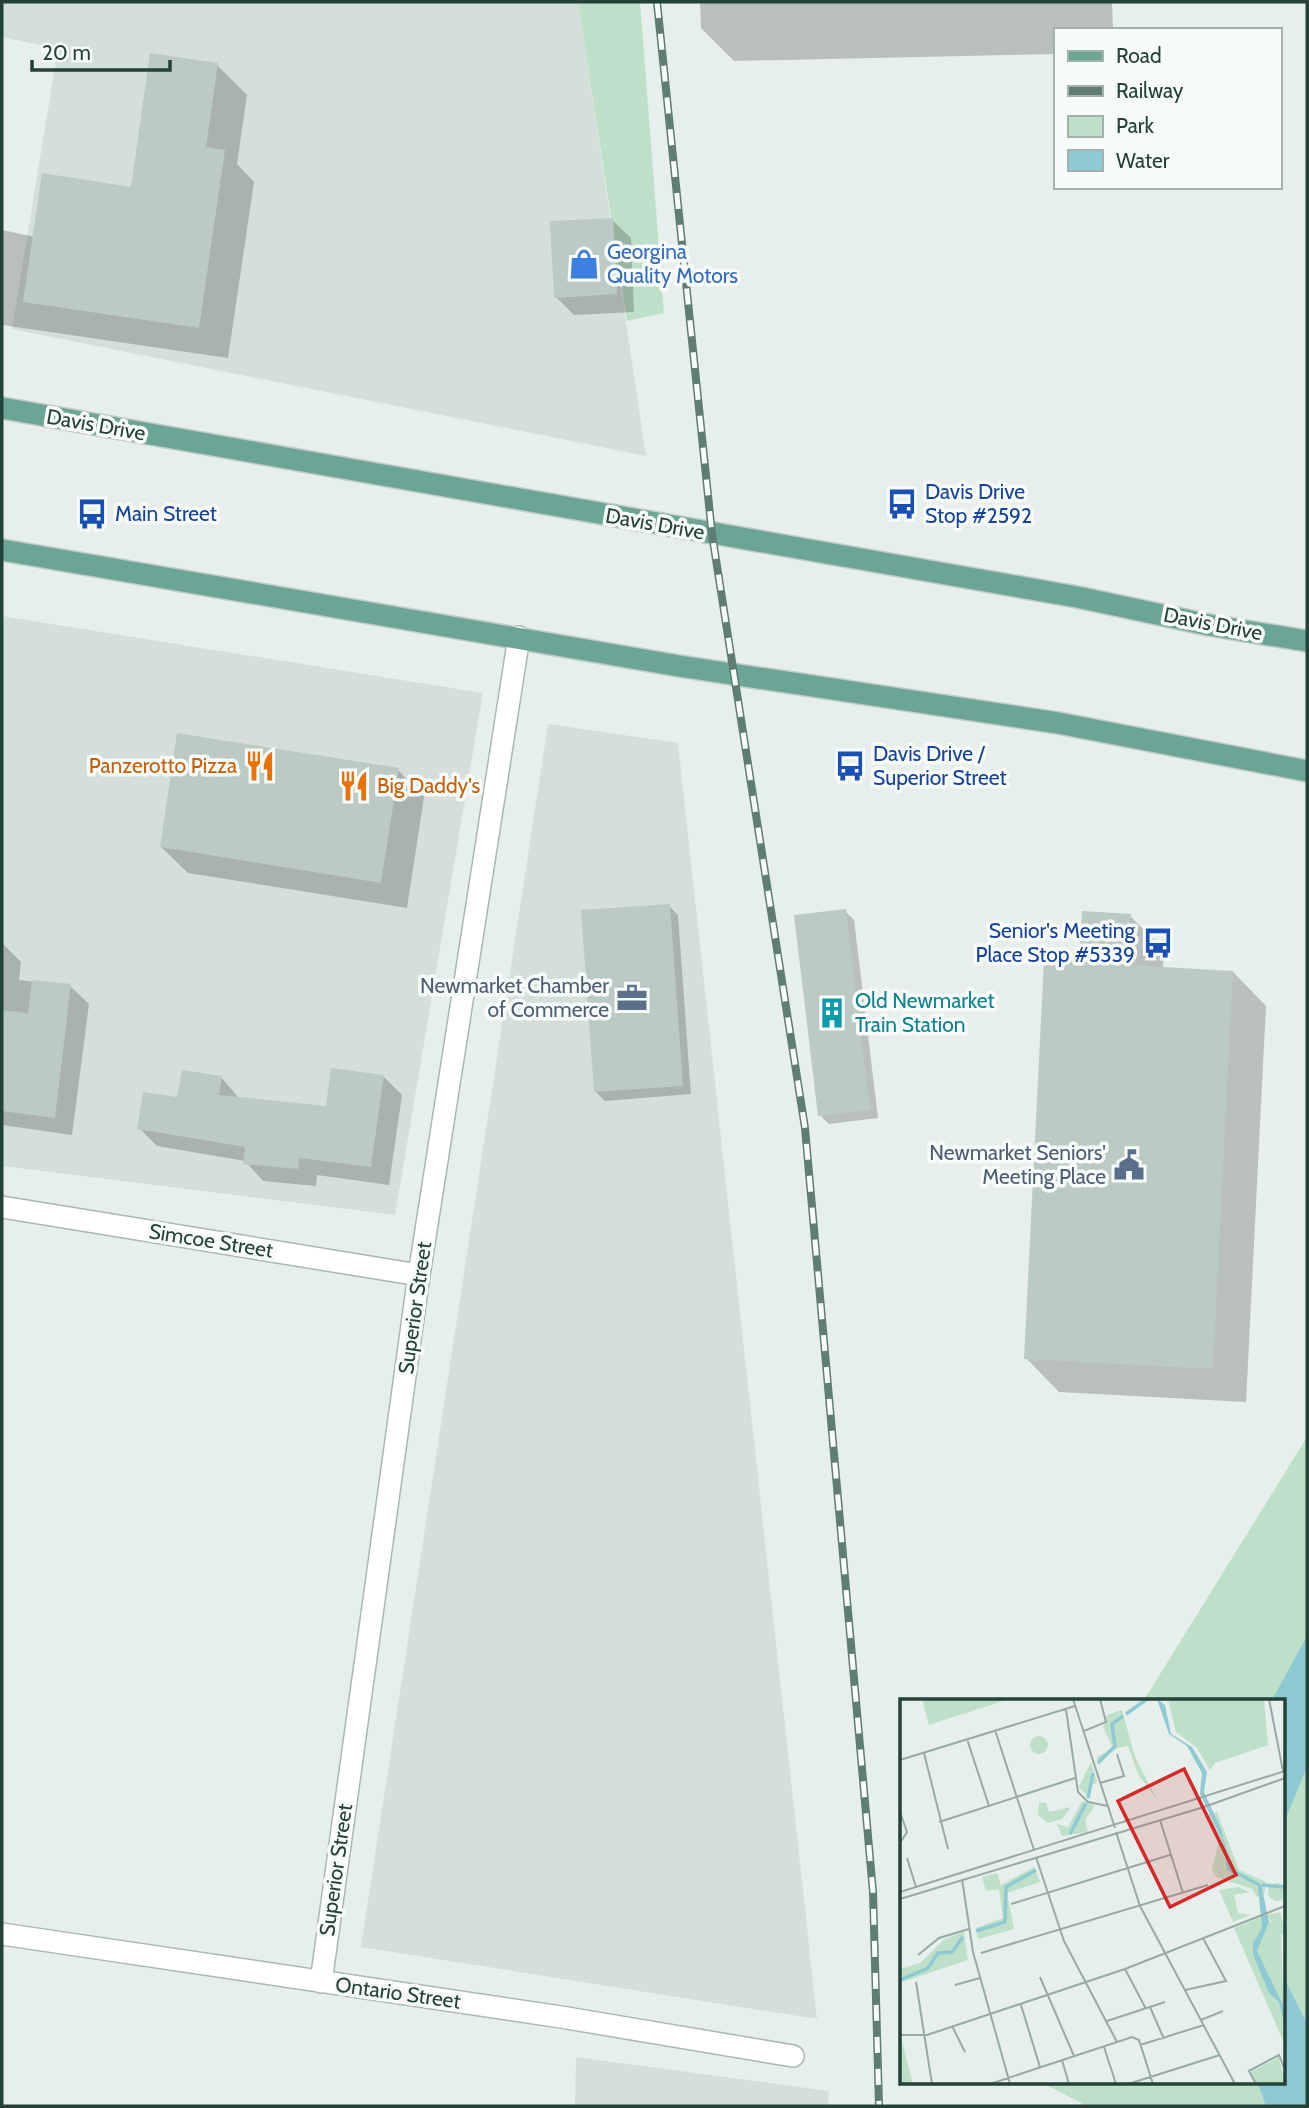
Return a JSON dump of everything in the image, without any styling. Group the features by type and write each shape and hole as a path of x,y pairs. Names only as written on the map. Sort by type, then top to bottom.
{"main road":[{"name":"Davis Drive","path":"2,408 1077,597 1209,625 1307,641"},
{"path":"2,550 679,666 1058,723 1307,771"}],"street":[{"name":"Superior Street","path":"321,1982 419,1275 519,637"},
{"name":"Simcoe Street","path":"2,1207 419,1275"},
{"name":"Ontario Street","path":"2,1934 561,2017 793,2056"}],"shaded area":[{"path":"2,2 578,2 646,456 12,329 58,49 2,37"},
{"path":"2,616 483,693 395,1215 2,1166"},
{"path":"548,724 678,743 817,2019 361,1947"},
{"path":"576,2057 829,2091 828,2106 575,2106"}],"green space":[{"path":"578,2 640,2 664,313 627,321"},
{"path":"1307,1437 1307,2106 1087,2106 1044,2084 1284,2084 1284,1699 1145,1699"}],"water":[{"path":"1307,1636 1307,1767 1284,1823 1284,1699 1273,1699"},
{"path":"1284,1978 1307,2023 1307,2106 1266,2106 1258,2084 1284,2084"}],"building":[{"path":"150,53 218,63 206,147 225,150 199,328 23,302 42,173 131,187"},
{"path":"613,218 617,294 554,298 550,221"},
{"path":"177,733 399,768 381,883 160,847"},
{"name":"Newmarket Chamber of Commerce","path":"670,904 683,1086 594,1092 581,910"},
{"name":"Old Newmarket Train Station","path":"846,909 870,1110 818,1116 794,915"},
{"name":"Newmarket Seniors' Meeting Place","path":"1082,911 1131,914 1128,965 1233,971 1213,1369 1024,1359 1044,960 1079,962"},
{"path":"32,980 71,984 55,1118 2,1111 2,1010 28,1013"},
{"path":"331,1068 384,1075 371,1167 299,1158 298,1169 243,1164 245,1147 137,1129 143,1092 177,1097 182,1070 222,1076 219,1095 326,1106"}],"railway":[{"path":"657,2 712,534 805,1128 873,1892 879,2106"}],"place":[{"name":"Georgina Quality Motors","path":"584,264"},
{"name":"Davis Drive Stop #2592","path":"902,504"},
{"name":"Main Street","path":"92,514"},
{"name":"Panzerotto Pizza","path":"260,766"},
{"name":"Davis Drive / Superior Street","path":"850,766"},
{"name":"Big Daddy's","path":"354,786"},
{"name":"Senior's Meeting Place Stop #5339","path":"1158,943"},
{"name":"Newmarket Chamber of Commerce","path":"632,998"},
{"name":"Old Newmarket Train Station","path":"832,1013"},
{"name":"Newmarket Seniors' Meeting Place","path":"1129,1165"}]}
